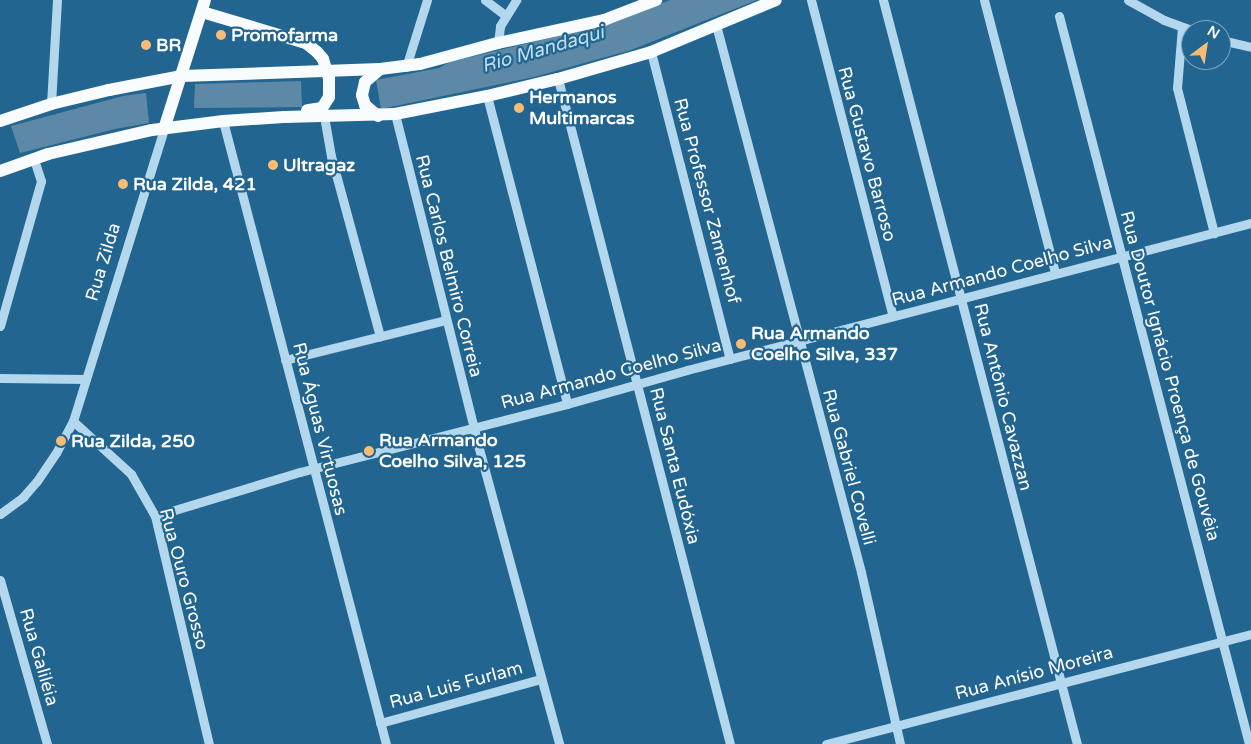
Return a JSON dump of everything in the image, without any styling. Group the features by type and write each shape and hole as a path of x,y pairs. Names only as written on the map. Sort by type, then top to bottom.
{"main road":[{"path":"1,119 51,104 109,90 182,76 406,67 498,43 604,20 656,0"},
{"path":"0,171 34,159 164,129 222,121 284,117 378,116 487,96 558,79 651,52 776,0"},
{"path":"204,6 306,43 317,52 326,70 330,88 329,97 323,107 291,112 284,117"},
{"name":"Rua Zilda","path":"164,129 204,6"},
{"path":"378,116 365,105 362,95 366,82 380,69"}],"street":[{"path":"51,104 57,0"},
{"path":"406,67 427,0"},
{"path":"485,0 506,16"},
{"path":"498,43 500,26 516,0"},
{"name":"Rua Gustavo Barroso","path":"811,0 892,316"},
{"name":"Rua Antônio Cavazzan","path":"883,0 1077,744"},
{"path":"984,0 1055,273"},
{"path":"1128,0 1181,26"},
{"name":"Rua Doutor Ignácio Proença de Gouvêia","path":"1059,16 1249,744"},
{"name":"Rua Gabriel Covelli","path":"716,26 861,572 900,744"},
{"path":"1231,42 1251,47"},
{"name":"Rua Professor Zamenhof","path":"651,52 730,359"},
{"path":"1181,64 1177,88 1214,233"},
{"name":"Rua Santa Eudóxia","path":"558,79 730,744"},
{"path":"487,96 567,404"},
{"name":"Rua Carlos Belmiro Correia","path":"395,114 474,428 559,744"},
{"path":"324,116 332,156 380,336"},
{"name":"Rua Águas Virtuosas","path":"222,121 386,744"},
{"name":"Rua Zilda","path":"0,514 23,497 37,481 56,453 73,421 164,129"},
{"path":"0,326 40,181 34,159"},
{"name":"Rua Armando Coelho Silva","path":"155,516 313,469 567,404 892,316 1251,223"},
{"path":"285,360 446,320"},
{"path":"0,378 86,379"},
{"name":"Rua Ouro Grosso","path":"73,421 130,474 155,516 209,744"},
{"name":"Rua Galiléia","path":"0,580 47,744"},
{"name":"Rua Anísio Moreira","path":"826,744 1251,634"},
{"name":"Rua Luis Furlam","path":"380,723 541,679"}],"water":[{"name":"Rio Mandaqui","path":"670,0 757,0 631,50 534,77 381,109 376,80 439,68 450,62 616,22"},
{"path":"301,81 302,107 194,108 195,84"},
{"path":"146,93 149,123 115,129 20,153 11,126 123,96"}],"place":[{"name":"Promofarma","path":"221,35"},
{"name":"BR","path":"146,45"},
{"name":"Hermanos Multimarcas","path":"519,108"},
{"name":"Ultragaz","path":"273,165"},
{"name":"Rua Zilda, 421","path":"123,184"},
{"name":"Rua Armando Coelho Silva, 337","path":"741,344"},
{"name":"Rua Zilda, 250","path":"61,441"},
{"name":"Rua Armando Coelho Silva, 125","path":"369,451"}]}
